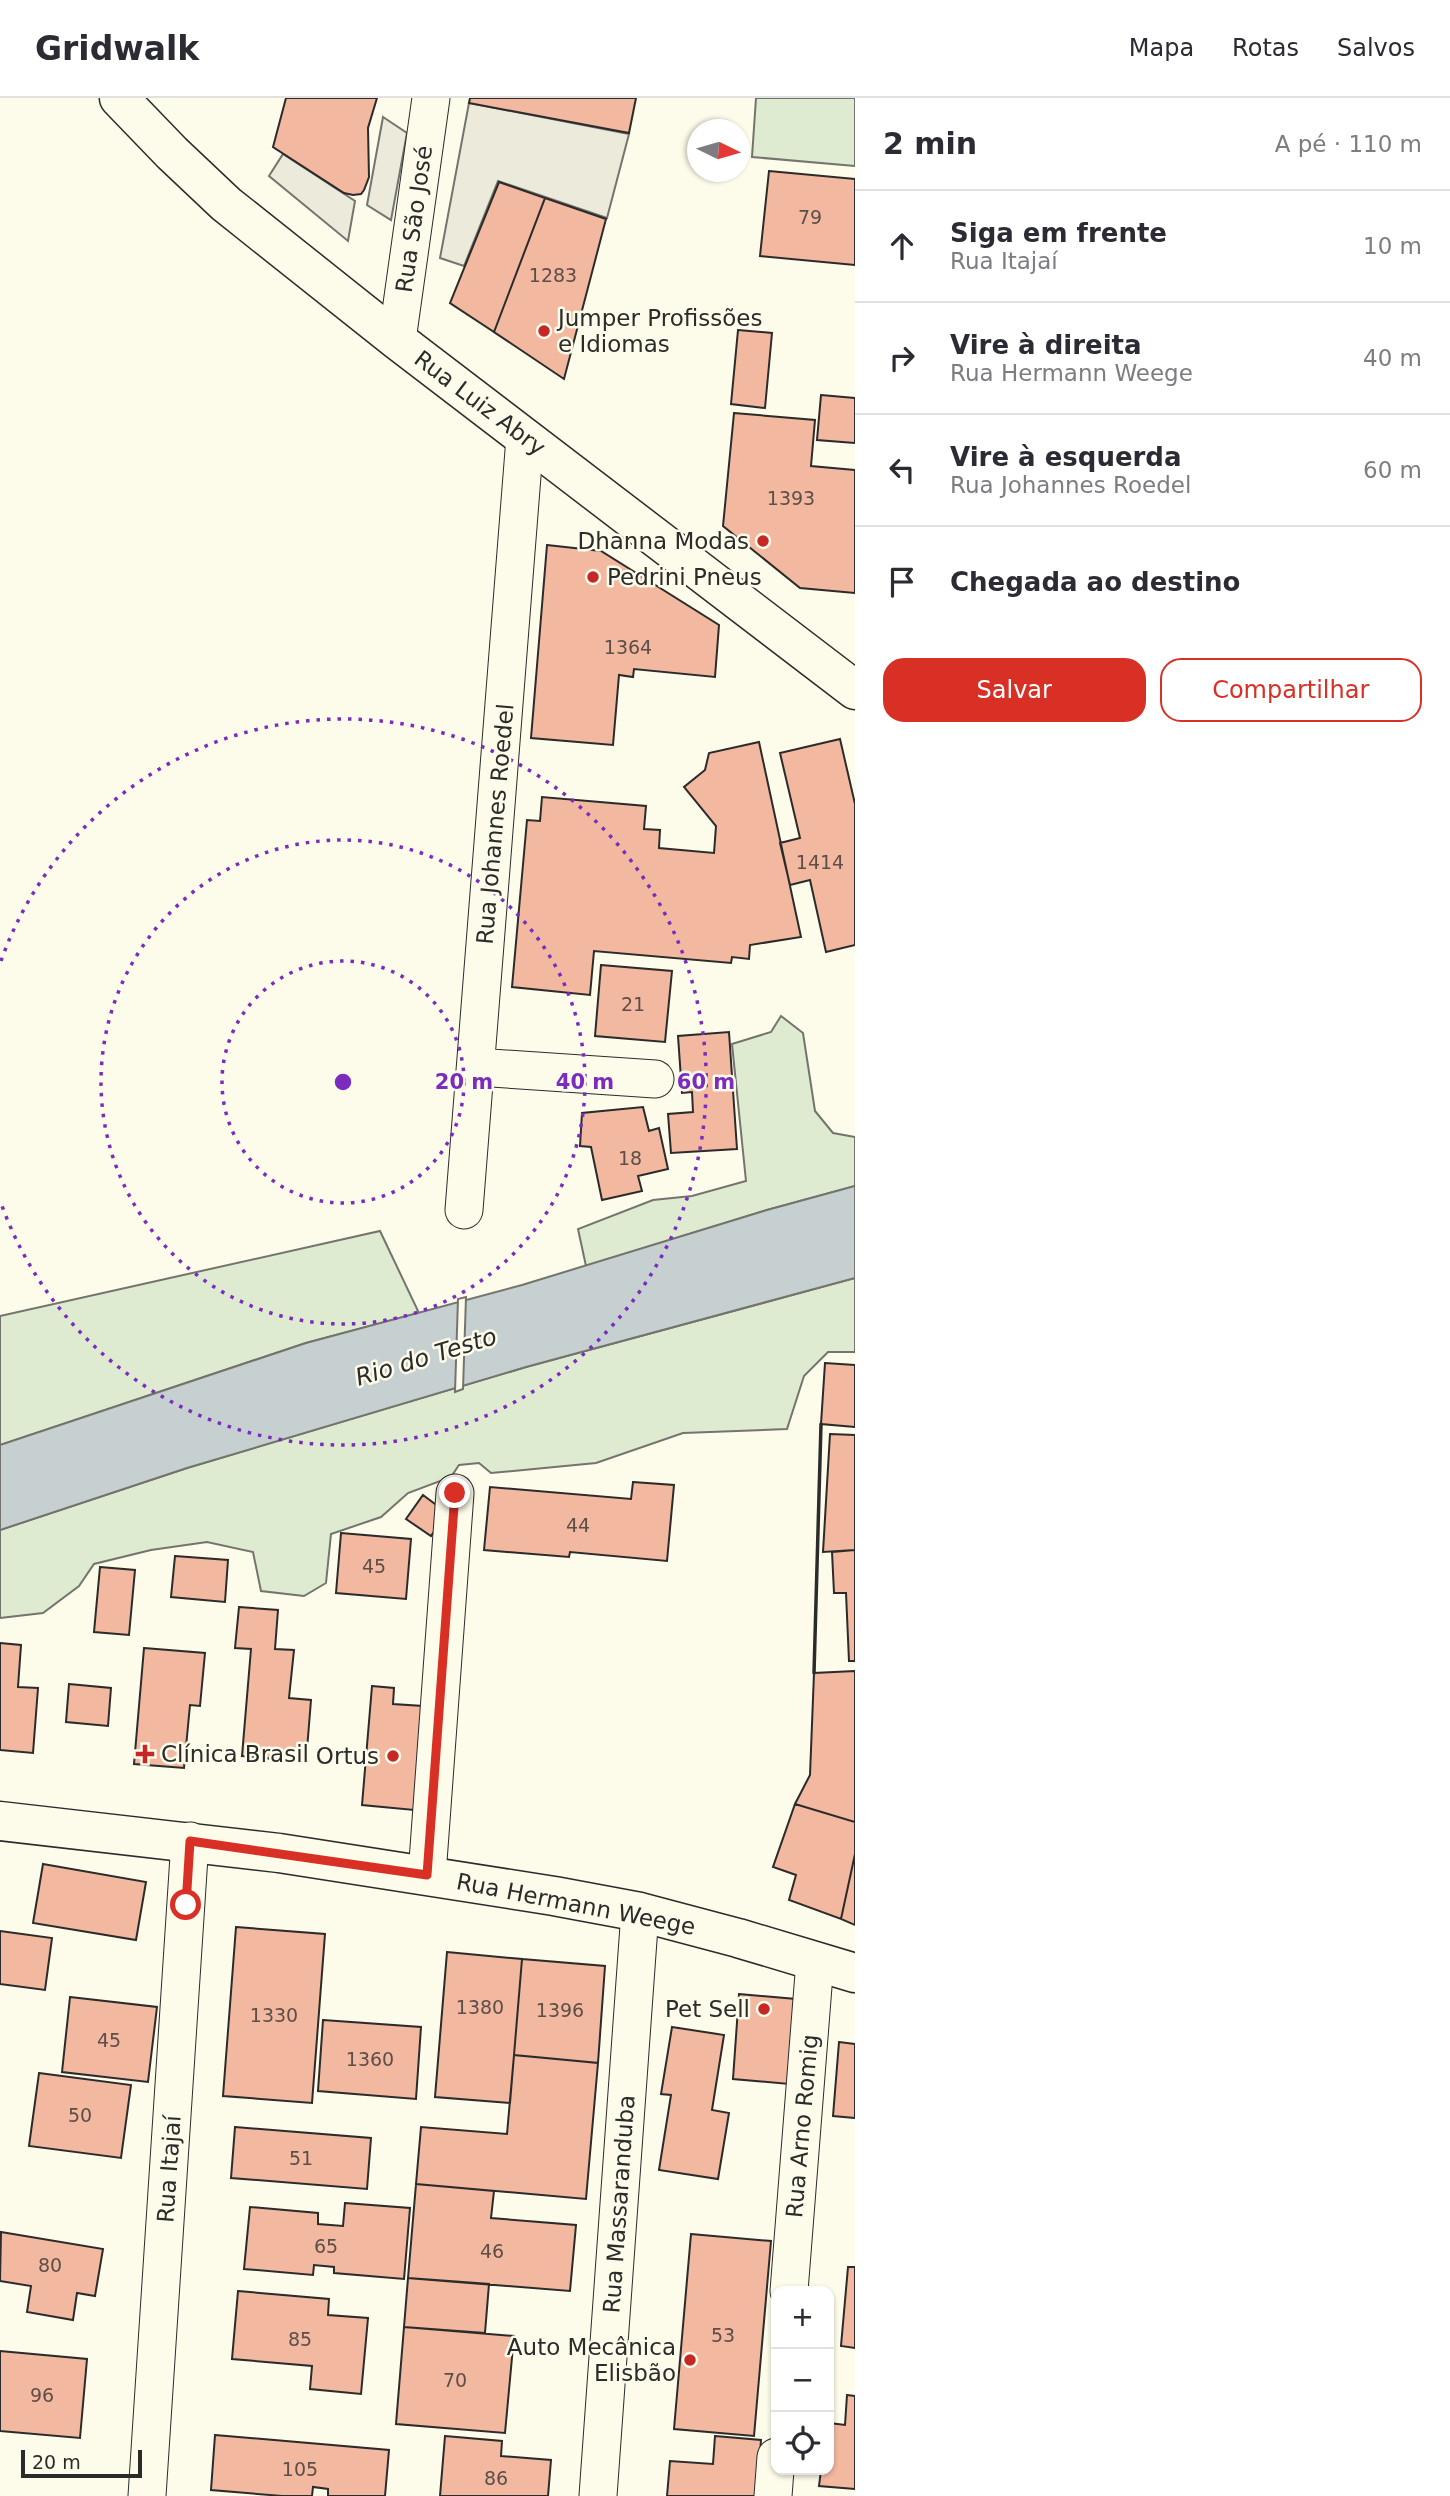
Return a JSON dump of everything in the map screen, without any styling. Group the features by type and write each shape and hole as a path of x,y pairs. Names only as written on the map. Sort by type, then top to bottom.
{"main road":[{"name":"Rua Luiz Abry","path":"119,98 226,204 397,340 855,690"},
{"name":"Rua Hermann Weege","path":"0,1821 190,1841 427,1875 640,1912 855,1973"}],"street":[{"name":"Rua São José","path":"397,340 431,98"},
{"name":"Rua Johannes Roedel","path":"464,1210 525,438"},
{"path":"476,1067 655,1079"},
{"path":"427,1875 455,1493"},
{"name":"Rua Itajaí","path":"147,2496 190,1841"},
{"name":"Rua Massaranduba","path":"598,2496 640,1912"},
{"name":"Rua Arno Romig","path":"789,2286 816,1961"},
{"path":"773,2496 775,2475"}],"green space":[{"path":"756,98 855,98 855,166 752,157"},
{"path":"781,1016 803,1033 815,1111 833,1133 855,1137 855,1186 586,1266 578,1229 653,1200 692,1196 746,1181 732,1044 771,1032"},
{"path":"380,1231 419,1313 306,1343 0,1445 0,1316"},
{"path":"855,1278 855,1352 828,1352 804,1376 787,1429 683,1433 596,1463 491,1473 479,1463 459,1465 451,1477 408,1493 381,1517 331,1534 326,1583 304,1596 261,1591 253,1552 207,1542 151,1550 94,1564 79,1586 43,1613 0,1618 0,1530 187,1468 526,1367"}],"shaded area":[{"path":"469,103 629,134 607,218 498,181 464,266 440,258"},
{"path":"383,117 407,133 391,220 367,205"},
{"path":"283,154 355,201 348,241 269,176"}],"water":[{"name":"Rio do Testo","path":"855,1186 855,1278 526,1367 187,1468 0,1530 0,1445 306,1343 522,1285"}],"pier":[{"path":"466,1297 463,1389 455,1392 458,1299"}],"building":[{"path":"286,98 377,98 368,128 369,177 361,194 344,193 273,147"},
{"path":"470,98 636,98 629,133 469,103"},
{"path":"769,171 855,179 855,265 760,256"},
{"path":"499,182 545,198 494,332 450,303"},
{"path":"545,198 606,219 564,379 494,332"},
{"path":"738,330 772,333 765,408 731,404"},
{"path":"821,395 855,398 855,443 817,440"},
{"path":"734,413 815,420 811,466 855,470 855,593 800,588 723,526"},
{"path":"547,545 601,551 719,625 715,677 634,669 633,677 619,675 613,745 531,738"},
{"path":"840,739 855,804 855,945 826,952 810,880 790,885 780,843 800,838 780,753"},
{"path":"759,742 801,937 750,945 749,959 732,957 731,963 594,951 590,995 512,987 527,820 540,821 542,797 646,806 644,829 660,830 659,848 714,853 716,826 684,787 705,770 709,753"},
{"path":"601,965 672,971 665,1042 595,1036"},
{"path":"729,1032 737,1149 671,1153 668,1114 693,1112 692,1092 682,1093 678,1036"},
{"path":"643,1107 649,1131 659,1128 668,1169 638,1176 642,1191 602,1200 591,1147 580,1146 582,1113"},
{"path":"825,1363 855,1365 855,1427 821,1424"},
{"path":"830,1434 855,1435 855,1550 823,1552"},
{"path":"633,1482 674,1485 667,1561 570,1552 569,1557 484,1550 490,1487 631,1499"},
{"path":"423,1495 447,1513 431,1536 406,1519"},
{"path":"341,1533 411,1539 406,1599 336,1593"},
{"path":"855,1550 855,1661 849,1661 846,1593 834,1593 832,1552"},
{"path":"175,1556 228,1560 225,1602 171,1597"},
{"path":"100,1567 135,1570 129,1635 94,1632"},
{"path":"239,1607 278,1610 275,1649 294,1650 289,1698 311,1700 306,1762 242,1756 251,1649 235,1648"},
{"path":"0,1643 21,1645 18,1687 38,1688 33,1753 0,1750"},
{"path":"144,1648 205,1653 200,1706 190,1705 184,1768 134,1764"},
{"path":"855,1671 855,1822 795,1804 810,1775 814,1673"},
{"path":"69,1684 111,1688 108,1726 66,1722"},
{"name":"Ortus","path":"372,1686 394,1688 393,1704 423,1706 414,1810 362,1805"},
{"path":"795,1804 855,1822 855,1854 841,1919 789,1900 796,1875 773,1867"},
{"path":"855,1854 855,1925 841,1919"},
{"path":"43,1864 146,1882 136,1940 33,1923"},
{"path":"236,1927 325,1934 312,2103 223,2096"},
{"path":"0,1931 52,1938 45,1990 0,1984"},
{"path":"447,1952 522,1959 510,2103 435,2097"},
{"path":"522,1959 605,1966 598,2063 514,2055"},
{"path":"739,1994 796,1999 789,2084 733,2079"},
{"path":"70,1997 157,2007 148,2082 62,2072"},
{"path":"323,2020 421,2027 416,2099 318,2091"},
{"path":"672,2027 724,2035 712,2110 729,2113 718,2179 659,2170 671,2095 661,2094"},
{"path":"839,2042 855,2044 855,2118 833,2116"},
{"path":"514,2055 598,2063 586,2199 416,2184 421,2127 507,2134"},
{"path":"39,2073 131,2085 121,2158 29,2146"},
{"path":"235,2127 371,2138 367,2189 231,2178"},
{"path":"416,2184 494,2191 491,2218 576,2225 570,2291 408,2278"},
{"path":"345,2203 410,2208 404,2279 334,2273 334,2267 314,2265 313,2275 244,2269 250,2207 318,2213 318,2224 343,2226"},
{"path":"1,2232 103,2249 95,2296 77,2293 73,2320 27,2312 31,2286 0,2281"},
{"path":"691,2234 771,2241 754,2436 674,2429"},
{"path":"848,2267 855,2267 855,2348 841,2346"},
{"path":"408,2278 489,2284 485,2333 404,2327"},
{"path":"238,2291 329,2299 328,2315 368,2318 361,2394 310,2389 312,2366 232,2359"},
{"path":"404,2327 514,2336 505,2433 396,2424"},
{"path":"0,2351 87,2359 80,2438 0,2431"},
{"path":"847,2395 855,2396 855,2489 819,2486 820,2475 834,2475 834,2424 845,2425"},
{"path":"215,2435 389,2450 385,2496 328,2496 328,2489 313,2487 312,2496 211,2490"},
{"path":"445,2436 502,2441 501,2456 551,2460 548,2496 440,2496"},
{"path":"715,2436 761,2440 757,2496 667,2496 670,2461 713,2464"}],"wall":[{"path":"814,1673 821,1424"}],"place":[{"name":"Jumper Profissões e Idiomas","path":"544,331"},
{"name":"Dhanna Modas","path":"763,541"},
{"name":"Pedrini Pneus","path":"593,577"},
{"name":"Clínica Brasil","path":"145,1754"},
{"name":"Ortus","path":"393,1756"},
{"name":"Pet Sell","path":"764,2009"},
{"name":"Auto Mecânica Elisbão","path":"690,2360"}],"route":[{"path":"186,1905 190,1841 427,1875 455,1493"}]}
